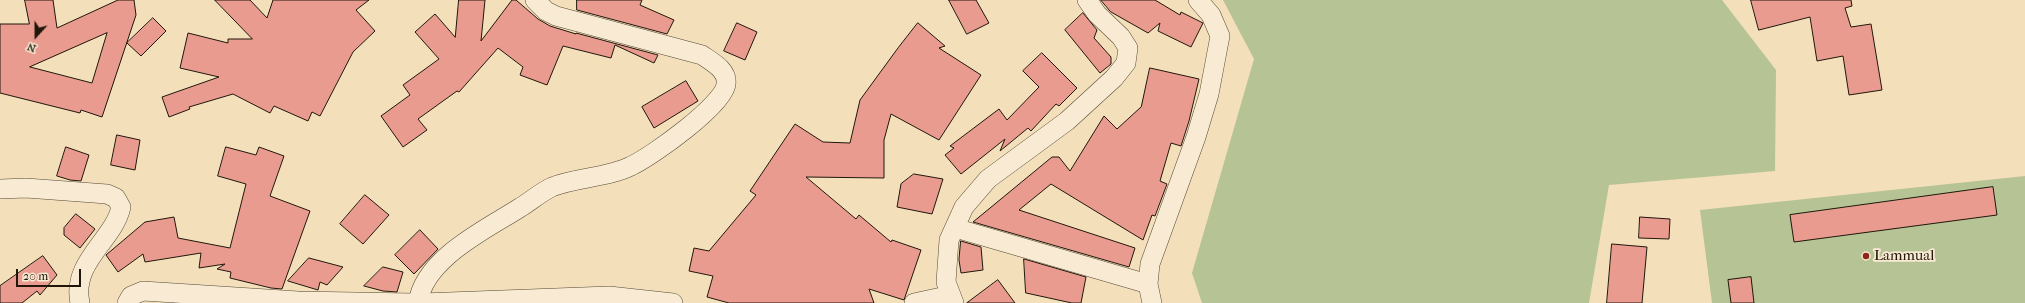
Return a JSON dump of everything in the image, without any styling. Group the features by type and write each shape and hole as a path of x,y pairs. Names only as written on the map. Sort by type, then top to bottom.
{"street":[{"path":"418,303 422,287 433,270 456,249 478,233 552,187 618,171 642,160 710,109 722,95 724,90 726,84 724,73 716,64 702,55 556,16 546,11 535,0"},
{"path":"914,303 953,299 946,282 949,240 964,207 988,179 1067,122 1114,78 1126,63 1128,48 1121,36 1098,14 1087,0"},
{"path":"1152,303 1148,284 1150,264 1196,137 1209,94 1220,36 1210,15 1198,0"},
{"path":"0,189 50,189 67,192 107,194 116,198 121,207 118,218 97,246 82,274 78,294 80,303"},
{"path":"955,228 1148,284"},
{"path":"128,303 132,296 142,291 291,301 413,303"},
{"path":"422,303 609,296 673,303"}],"green space":[{"path":"1223,0 1722,0 1776,70 1775,171 1609,185 1589,303 1202,303 1192,273 1254,59"},
{"name":"Lammual","path":"2025,176 2025,303 1712,303 1700,210"}],"building":[{"path":"25,0 53,0 57,28 118,0 134,0 136,15 102,117 81,110 80,113 0,93 0,24 29,24","holes":["107,33 92,83 30,67"]},
{"path":"215,0 250,0 267,18 273,0 369,0 356,10 375,31 353,52 320,116 312,112 308,121 274,106 270,113 233,94 189,107 190,109 169,117 162,97 219,77 180,68 188,33 228,43 228,39 252,39"},
{"path":"459,0 485,0 481,41 512,0 516,0 538,19 550,26 658,55 654,63 615,45 611,58 563,46 547,85 520,75 523,67 498,48 459,92 457,91 418,119 427,130 403,147 381,116 410,95 403,85 439,59 415,32 435,14 455,37"},
{"path":"577,0 642,0 640,5 674,20 667,34 577,10"},
{"path":"949,0 976,0 989,23 967,34"},
{"path":"1101,0 1155,0 1180,15 1181,12 1203,23 1191,47 1158,31 1160,23 1148,33 1111,12"},
{"path":"1751,0 1851,0 1852,6 1845,8 1851,27 1871,24 1882,90 1849,95 1843,56 1817,61 1810,17 1759,30"},
{"path":"1083,13 1097,30 1094,38 1111,57 1111,64 1100,73 1065,30"},
{"path":"153,18 166,31 141,56 127,43"},
{"path":"737,23 757,32 745,60 724,51"},
{"path":"918,23 945,46 939,48 981,75 939,140 891,114 884,140 884,178 806,177 856,219 859,215 891,242 892,240 921,250 904,300 869,289 874,303 729,303 707,297 713,276 689,271 694,248 709,251 756,195 750,191 795,124 823,142 850,143 860,100"},
{"path":"1042,53 1077,88 1059,106 1056,104 1031,131 1028,128 1000,151 1005,139 961,174 945,155 954,148 950,146 999,109 1007,120 1039,87 1023,71"},
{"path":"1150,68 1199,79 1189,121 1181,146 1171,143 1160,181 1167,184 1155,216 1152,215 1143,240 1051,184 1019,210 1135,248 1129,267 973,222 1052,157 1059,157 1070,171 1104,116 1117,129 1141,107"},
{"path":"686,81 698,101 654,128 642,107"},
{"path":"117,135 140,140 135,170 111,165"},
{"path":"66,147 89,155 81,181 70,180 57,176"},
{"path":"226,147 256,155 259,147 284,156 270,196 310,211 282,289 271,288 230,278 231,272 217,269 225,264 199,268 201,253 145,262 143,254 118,272 106,255 145,222 174,217 178,238 230,248 246,184 218,176"},
{"path":"914,174 943,179 932,214 897,207 901,184"},
{"path":"1993,187 1997,215 1794,242 1790,215"},
{"path":"365,195 389,215 363,244 340,224"},
{"path":"76,214 95,229 80,248 64,235 64,228"},
{"path":"1640,217 1670,219 1669,239 1639,238"},
{"path":"420,230 438,249 414,274 395,255"},
{"path":"961,241 981,247 983,270 961,273 959,260"},
{"path":"1612,244 1647,247 1642,303 1607,303"},
{"path":"43,256 57,275 40,295 37,291 22,303 0,303 0,286"},
{"path":"309,258 343,267 327,285 320,282 318,290 288,281"},
{"path":"1024,259 1086,277 1081,303 1072,303 1026,293"},
{"path":"383,267 403,272 397,292 383,291 364,286"},
{"path":"1751,277 1754,303 1731,303 1728,280"},
{"path":"998,280 1015,303 967,303"}],"place":[{"name":"Lammual","path":"1866,256"}]}
